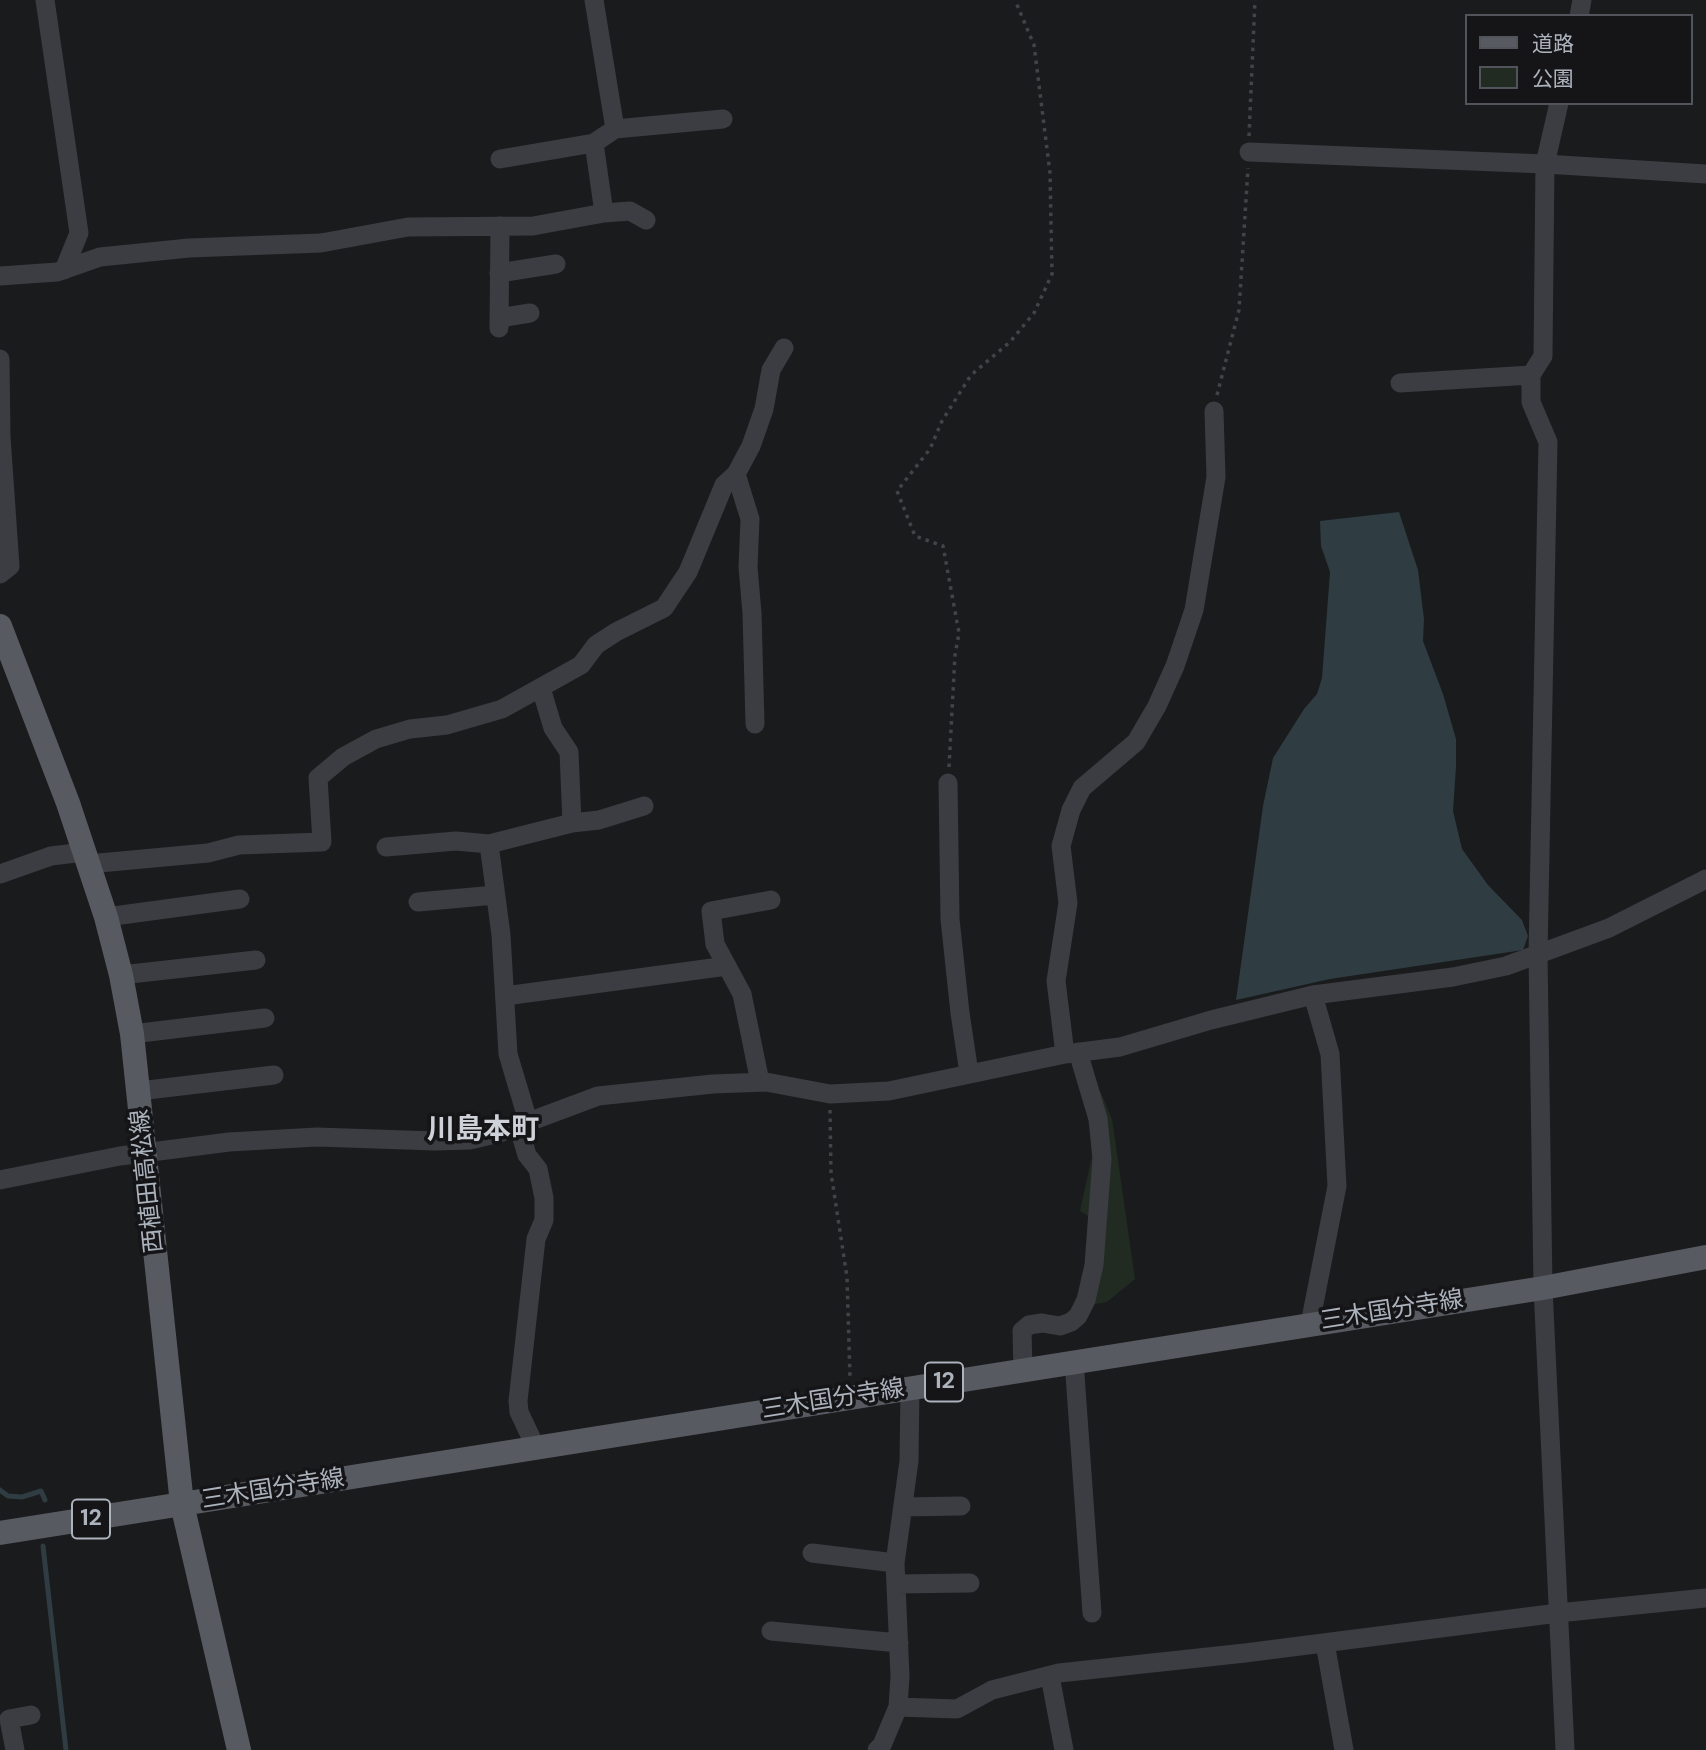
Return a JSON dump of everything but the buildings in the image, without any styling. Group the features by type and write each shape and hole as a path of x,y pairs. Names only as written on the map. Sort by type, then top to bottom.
{"main road":[{"name":"西植田高松線","path":"0,626 86,858 106,917 121,975 139,1091 183,1504 239,1750"},
{"name":"三木国分寺線","path":"0,1533 1542,1287 1706,1257"}],"street":[{"path":"45,0 79,233 64,270"},
{"path":"594,0 615,129"},
{"path":"1559,105 1545,164 1543,356 1531,375 1531,402 1548,442 1538,954 1542,1287 1564,1750"},
{"path":"500,159 594,143 615,129 723,119"},
{"path":"594,143 604,213"},
{"path":"1249,152 1545,164 1706,174"},
{"path":"0,276 57,272 100,257 189,248 321,243 408,227 533,226 630,211 646,220"},
{"path":"500,226 499,323 530,313"},
{"path":"79,233 100,257"},
{"path":"499,273 556,264"},
{"path":"0,874 51,856 86,858 208,853 239,845 322,842 318,778 343,757 388,735 410,729 447,725 502,709 581,664 596,645 616,632 664,608 688,572 724,485 736,474 751,446 764,410 771,370 784,348"},
{"path":"0,359 1,437 10,566 0,574"},
{"path":"1400,383 1531,375"},
{"path":"1023,1370 1022,1331 1029,1325 1042,1323 1060,1326 1071,1322 1078,1316 1086,1300 1094,1265 1102,1159 1098,1119 1072,1053 1056,981 1068,903 1061,846 1071,810 1082,788 1136,742 1157,706 1175,666 1194,610 1216,477 1214,411"},
{"path":"736,474 750,519 748,567 755,724"},
{"path":"541,688 553,728 569,752 572,823"},
{"path":"948,783 950,919 969,1073"},
{"path":"386,847 456,841 489,844 572,823 599,820 644,806"},
{"path":"489,844 505,996 508,1054 527,1155 538,1169 544,1198 544,1220 536,1239 518,1401 519,1412 536,1448"},
{"path":"0,1180 144,1152 229,1142 317,1137 470,1140 499,1133 598,1096 713,1084 760,1082 830,1094 889,1091 1072,1053 1120,1047 1211,1020 1313,995 1453,977 1506,966 1609,928 1706,879"},
{"path":"418,902 495,895"},
{"path":"106,917 240,899"},
{"path":"760,1082 742,994 715,944 711,911 771,900"},
{"path":"121,975 256,960"},
{"path":"505,996 727,966"},
{"path":"1310,1324 1337,1185 1330,1054 1313,995"},
{"path":"132,1034 265,1018"},
{"path":"139,1091 274,1075"},
{"path":"1074,1362 1092,1613"},
{"path":"877,1750 882,1745 898,1707 899,1643 895,1563 909,1461 910,1388"},
{"path":"903,1507 961,1506"},
{"path":"812,1553 895,1563"},
{"path":"896,1584 970,1583"},
{"path":"898,1707 957,1709 992,1690 1050,1676 1558,1613 1706,1598"},
{"path":"771,1631 899,1643"},
{"path":"1325,1643 1344,1750"},
{"path":"1050,1676 1064,1750"},
{"path":"14,1750 9,1719 31,1715"}],"path":[{"path":"948,783 955,655 959,633 943,545 915,536 897,491 930,449 942,421 971,375 1010,342 1034,313 1052,274 1050,173 1036,59 1034,45 1015,0"},
{"path":"1214,411 1239,310 1255,0"},
{"path":"830,1094 831,1173 847,1277 848,1366 853,1397"}],"green space":[{"path":"1089,1074 1112,1119 1135,1279 1107,1302 1089,1305 1103,1226 1080,1211 1095,1142"}],"shaded area":[{"path":"1399,512 1418,570 1424,619 1423,641 1456,739 1453,811 1462,849 1488,885 1522,920 1528,936 1523,950 1330,979 1236,1000 1263,806 1273,758 1304,709 1317,694 1322,678 1330,572 1321,546 1320,521"}],"waterway":[{"path":"0,1490 8,1496 22,1497 41,1491 45,1500"},
{"path":"43,1546 66,1750"}],"district":[{"name":"川島本町","path":"483,1131"}]}
